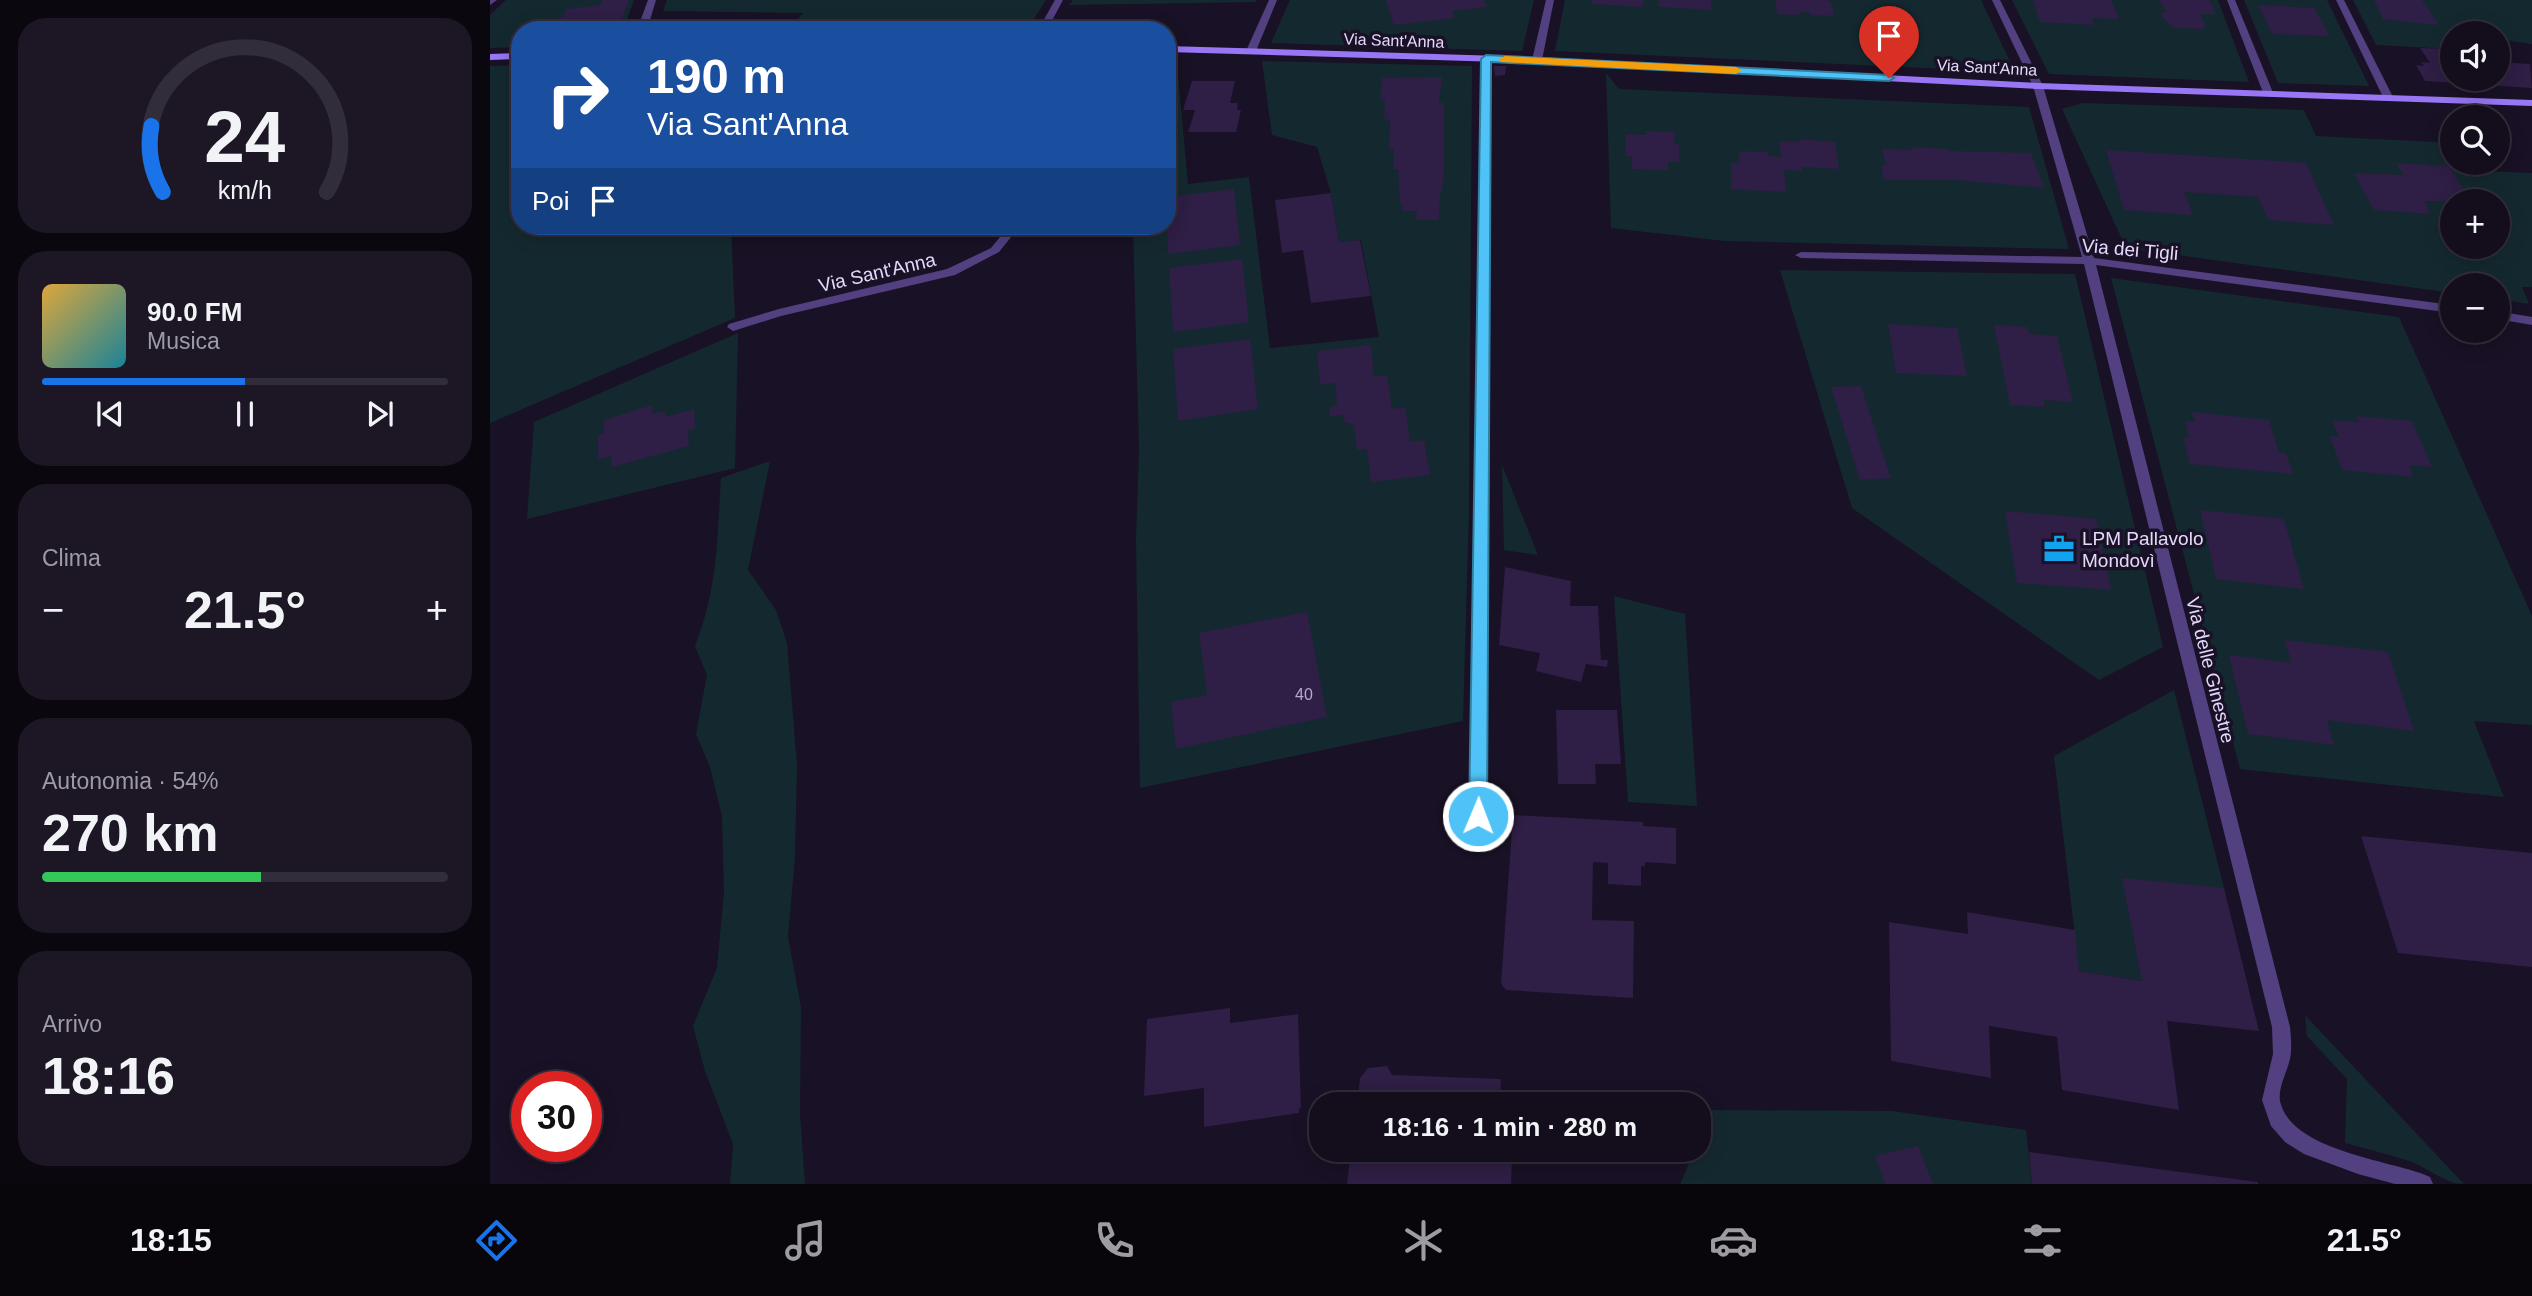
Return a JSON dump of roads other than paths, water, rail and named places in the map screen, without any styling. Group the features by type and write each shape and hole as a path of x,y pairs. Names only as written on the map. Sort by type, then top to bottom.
{"street":[{"path":"645,21 652,0"},
{"path":"1047,21 1059,0"},
{"path":"1251,51 1273,0"},
{"path":"1537,60 1550,0"},
{"name":"Via delle Ginestre","path":"1996,0 2038,86 2090,261 2281,1027 2282,1056 2271,1089 2275,1115 2293,1137 2315,1149 2423,1184"},
{"path":"2231,0 2269,94"},
{"path":"2340,0 2389,99"},
{"name":"Via Sant'Anna","path":"1176,49 1537,60 2038,86 2532,103"},
{"path":"490,57 511,56"},
{"path":"1478,816 1486,59"},
{"name":"Via Sant'Anna","path":"733,327 779,313 951,272 995,250 1008,235"},
{"name":"Via dei Tigli","path":"1801,255 2090,261 2440,307"},
{"path":"2510,318 2532,321"}],"place":[{"name":"LPM Pallavolo Mondovì","path":"2059,549"}]}
